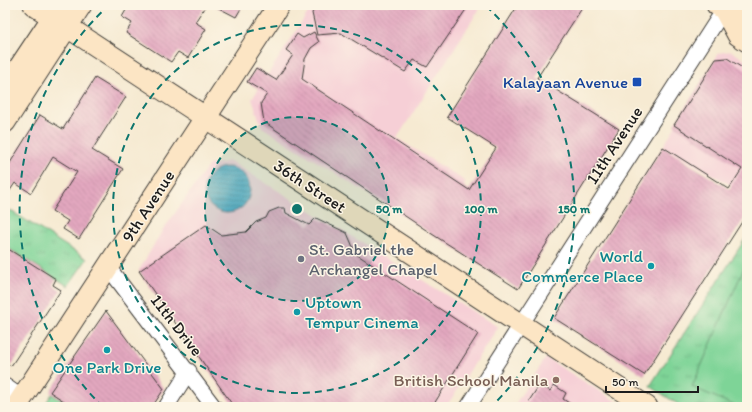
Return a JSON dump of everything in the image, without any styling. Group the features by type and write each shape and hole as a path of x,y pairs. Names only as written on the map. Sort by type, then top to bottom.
{"street":[{"name":"36th Street","path":"34,5 60,16 206,118 647,407"},
{"path":"5,89 60,16 81,5"},
{"name":"9th Avenue","path":"19,402 279,5"},
{"path":"723,6 747,14"},
{"path":"723,6 738,35 747,41"},
{"name":"11th Avenue","path":"468,407 723,6"},
{"path":"5,122 60,16"},
{"name":"11th Drive","path":"108,267 189,371 214,407"},
{"path":"166,407 189,371"},
{"path":"5,386 19,402"}],"shaded area":[{"path":"313,5 482,5 397,138 466,182 433,235 262,127 252,99"},
{"path":"731,51 747,61 747,194 663,147 719,53"},
{"path":"230,161 498,327 446,407 235,407 139,270 161,233 209,165"},
{"name":"British School Manila","path":"546,358 617,402 620,407 513,407"}],"green space":[{"path":"5,207 87,259 68,286 5,246"},
{"path":"747,236 747,407 682,407 650,386"},
{"path":"747,261 747,407 738,407 692,387"},
{"path":"52,394 71,407 43,407"}],"water":[{"path":"232,167 244,173 249,181 249,199 244,207 236,212 222,213 210,207 205,199 204,185 210,173 218,168"}],"building":[{"path":"129,5 206,5 195,22 206,29 188,58 178,52 171,62 126,33 132,23 122,17"},
{"path":"213,5 243,5 236,17"},
{"path":"317,5 469,5 427,67 414,60 405,72 341,33 317,35 312,13"},
{"path":"518,5 584,5 537,78 619,129 518,289 432,234 264,122 261,103 267,94 247,82 256,68 276,80 293,55 286,50 297,34 303,38 314,32 319,42 311,48 305,59 302,79 469,190 496,148 447,117"},
{"name":"World Commerce Place","path":"727,58 747,71 747,214 644,375 554,318 663,147 729,189 742,169 674,125 716,59"},
{"path":"95,78 126,97 92,150 123,169 79,239 63,229 68,221 52,211 77,172 53,157 31,193 15,183 5,198 5,171 40,115 63,129"},
{"path":"279,208 285,208 286,213 309,225 316,218 347,233 356,254 478,334 432,407 234,407 139,271 206,225 221,235 246,232 256,222 266,218 269,212"},
{"path":"5,247 56,279 53,285 61,290 11,366 5,362"},
{"name":"One Park Drive","path":"106,311 164,389 152,407 73,407 50,392"},
{"path":"540,384 550,391 554,385 566,393 563,399 575,407 525,407"}],"place":[{"name":"Kalayaan Avenue","path":"637,82"},
{"name":"St. Gabriel the Archangel Chapel","path":"301,259"},
{"name":"World Commerce Place","path":"651,266"},
{"name":"Uptown Tempur Cinema","path":"297,312"},
{"name":"One Park Drive","path":"107,350"},
{"name":"British School Manila","path":"556,380"}]}
